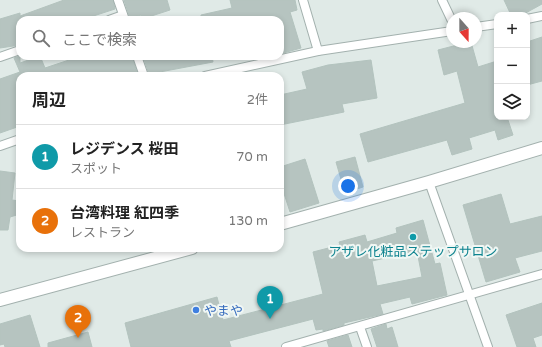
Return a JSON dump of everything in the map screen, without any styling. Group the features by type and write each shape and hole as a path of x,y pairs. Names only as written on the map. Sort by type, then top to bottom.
{"street":[{"path":"284,223 542,148"},
{"path":"0,300 177,252"}],"lane":[{"path":"118,0 123,16"},
{"path":"304,0 318,51"},
{"path":"442,0 448,12"},
{"path":"530,18 542,16"},
{"path":"482,26 494,24"},
{"path":"284,59 318,51 446,32"},
{"path":"0,57 16,51"},
{"path":"138,60 143,72"},
{"path":"223,72 277,60"},
{"path":"0,146 16,140"},
{"path":"429,182 488,347"},
{"path":"286,347 542,274"},
{"path":"360,327 367,347"}],"building":[{"path":"64,0 113,0 115,9 93,16 20,16"},
{"path":"124,0 167,0 170,10 151,16 129,16"},
{"path":"230,0 295,0 297,10 290,12 301,48 284,53 284,16 201,16 232,8"},
{"path":"504,0 542,0 542,4 527,12 510,12"},
{"path":"20,13 20,16 16,16 16,46 0,48 0,19"},
{"path":"542,37 542,81 530,84 530,48 530,41"},
{"path":"446,48 473,48 478,67 494,62 494,120 508,120 513,135 498,140 495,130 469,138 472,149 452,155 447,140 368,162 360,134 465,103 457,71 444,75 438,50"},
{"path":"16,57 16,60 20,60 20,63 29,60 42,60 45,68 69,60 133,60 137,72 20,72 14,58"},
{"path":"144,60 213,60 213,62 160,72 148,72"},
{"path":"371,60 377,98 342,104 344,112 284,124 284,94 307,89 302,72 328,65"},
{"path":"16,73 16,127 0,133 0,79"},
{"path":"355,157 363,187 345,193 336,162"},
{"path":"305,159 319,203 290,212 284,193 284,166"},
{"path":"0,171 15,173 12,200 16,200 16,215 10,217 8,230 0,230"},
{"path":"501,194 510,224 542,216 542,251 515,258 520,272 486,282 463,205"},
{"path":"423,220 435,264 440,263 447,295 412,304 410,297 380,304 383,314 344,323 344,325 323,331 323,329 316,330 313,319 229,341 231,347 131,347 125,323 217,297 223,320 323,294 313,252 340,245 339,242 365,235 367,242 397,233 396,228","holes":["417,251 422,277 377,286 372,261"]},
{"path":"542,303 542,335 533,338 536,347 517,347 506,315"},
{"path":"30,315 40,347 5,347 4,344 0,345 0,324"},
{"path":"386,324 387,329 392,327 398,347 377,347 371,329"},
{"path":"88,332 92,347 48,347 48,343"},
{"path":"348,335 352,347 329,347 327,341"}],"place":[{"name":"アザレ化粧品ステップサロン","path":"413,237"},
{"name":"やまや","path":"196,310"},
{"name":"レジデンス 桜田","path":"270,319"},
{"name":"台湾料理 紅四季","path":"78,338"}]}
